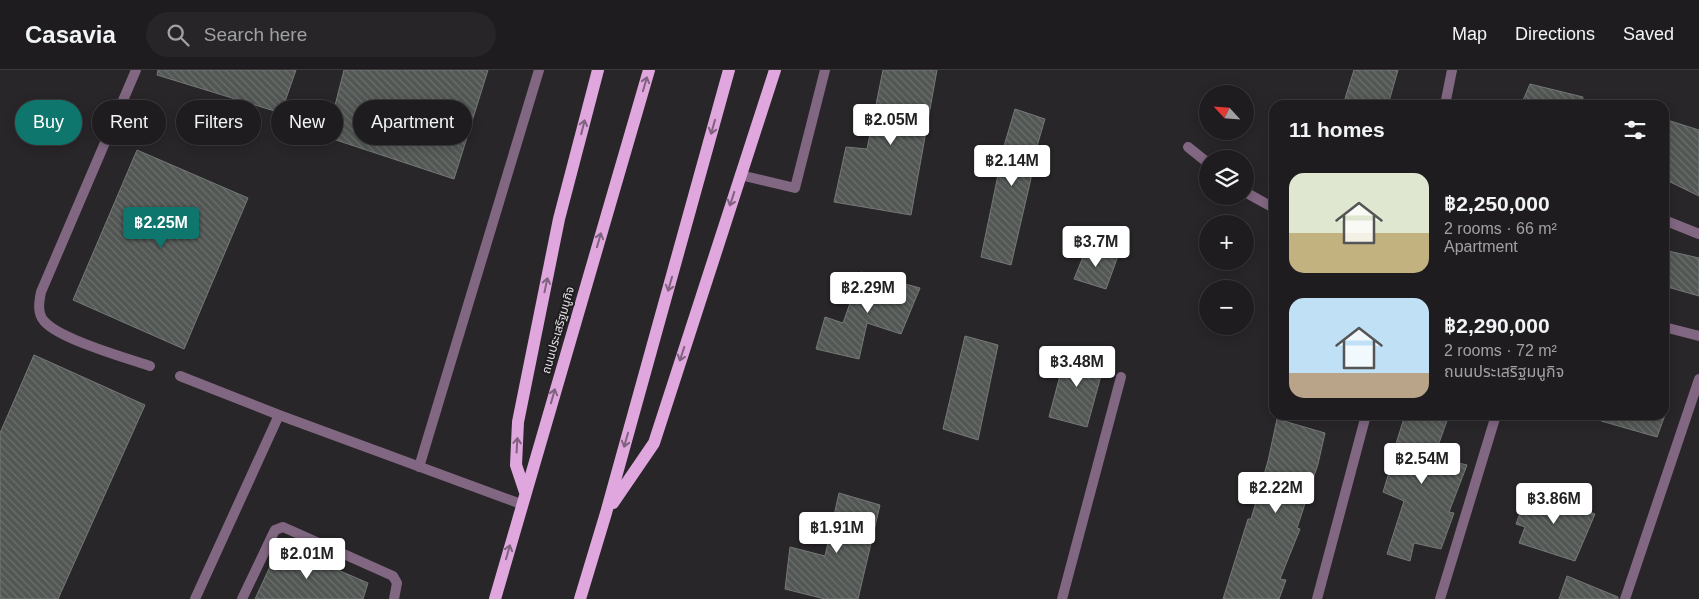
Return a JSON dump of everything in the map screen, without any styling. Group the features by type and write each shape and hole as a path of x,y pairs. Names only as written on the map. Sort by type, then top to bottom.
{"main road":[{"path":"523,498 516,465 518,422 560,219 598,70"},
{"name":"ถนนประเสริฐมนูกิจ","path":"495,599 649,70"},
{"path":"606,513 654,443 775,70"},
{"path":"580,599 606,513 728,75"}],"street":[{"path":"136,70 41,292 38,304 39,313 44,321 67,336 150,366"},
{"path":"419,467 539,70"},
{"path":"740,175 795,188 825,70"},
{"path":"1446,100 1452,70"},
{"path":"1188,147 1199,156"},
{"path":"1254,197 1269,205"},
{"path":"1669,222 1699,234"},
{"path":"1669,328 1699,336"},
{"path":"180,376 419,467 523,498"},
{"path":"1062,599 1121,377"},
{"path":"1625,599 1699,379"},
{"path":"195,599 280,415"},
{"path":"1317,599 1365,420"},
{"path":"1440,599 1494,420"},
{"path":"242,599 275,530 283,527 393,576 398,583 394,599"}],"building":[{"path":"158,70 296,70 286,100 271,100 271,110 261,107 261,100 239,100 157,75"},
{"path":"344,70 488,70 472,121 472,100 353,100 353,145 465,145 454,179 343,142 343,100 336,100"},
{"path":"883,70 937,70 911,215 834,202 846,147 867,149"},
{"path":"1354,70 1398,70 1389,100 1345,100"},
{"path":"1530,84 1583,97 1583,100 1523,100"},
{"path":"1015,109 1045,119 1029,173 1032,174 1011,265 981,257 1004,146"},
{"path":"1669,121 1699,130 1699,196 1669,181"},
{"path":"137,150 248,198 184,349 73,300"},
{"path":"1087,247 1118,256 1106,289 1074,279"},
{"path":"1669,251 1699,258 1699,296 1669,287"},
{"path":"861,272 920,288 901,334 867,323 859,359 816,349 825,317 843,323"},
{"path":"965,336 998,345 978,440 943,429"},
{"path":"1067,349 1105,361 1087,427 1049,417"},
{"path":"34,355 145,405 58,599 0,599 0,433"},
{"path":"1277,420 1325,433 1318,464 1297,528 1300,529 1280,579 1286,580 1279,599 1223,599 1248,519 1251,519 1268,461"},
{"path":"1403,420 1447,420 1434,457 1467,465 1449,512 1454,513 1441,549 1414,543 1410,561 1387,554 1404,501 1383,492 1396,450 1394,450"},
{"path":"1601,420 1663,420 1657,437"},
{"path":"1529,489 1595,514 1575,561 1519,543 1525,527 1516,524"},
{"path":"839,493 880,505 858,599 825,599 785,589 790,547 825,556"},
{"path":"280,545 368,583 363,599 255,599"},
{"path":"1567,576 1618,597 1618,599 1559,599"}]}
